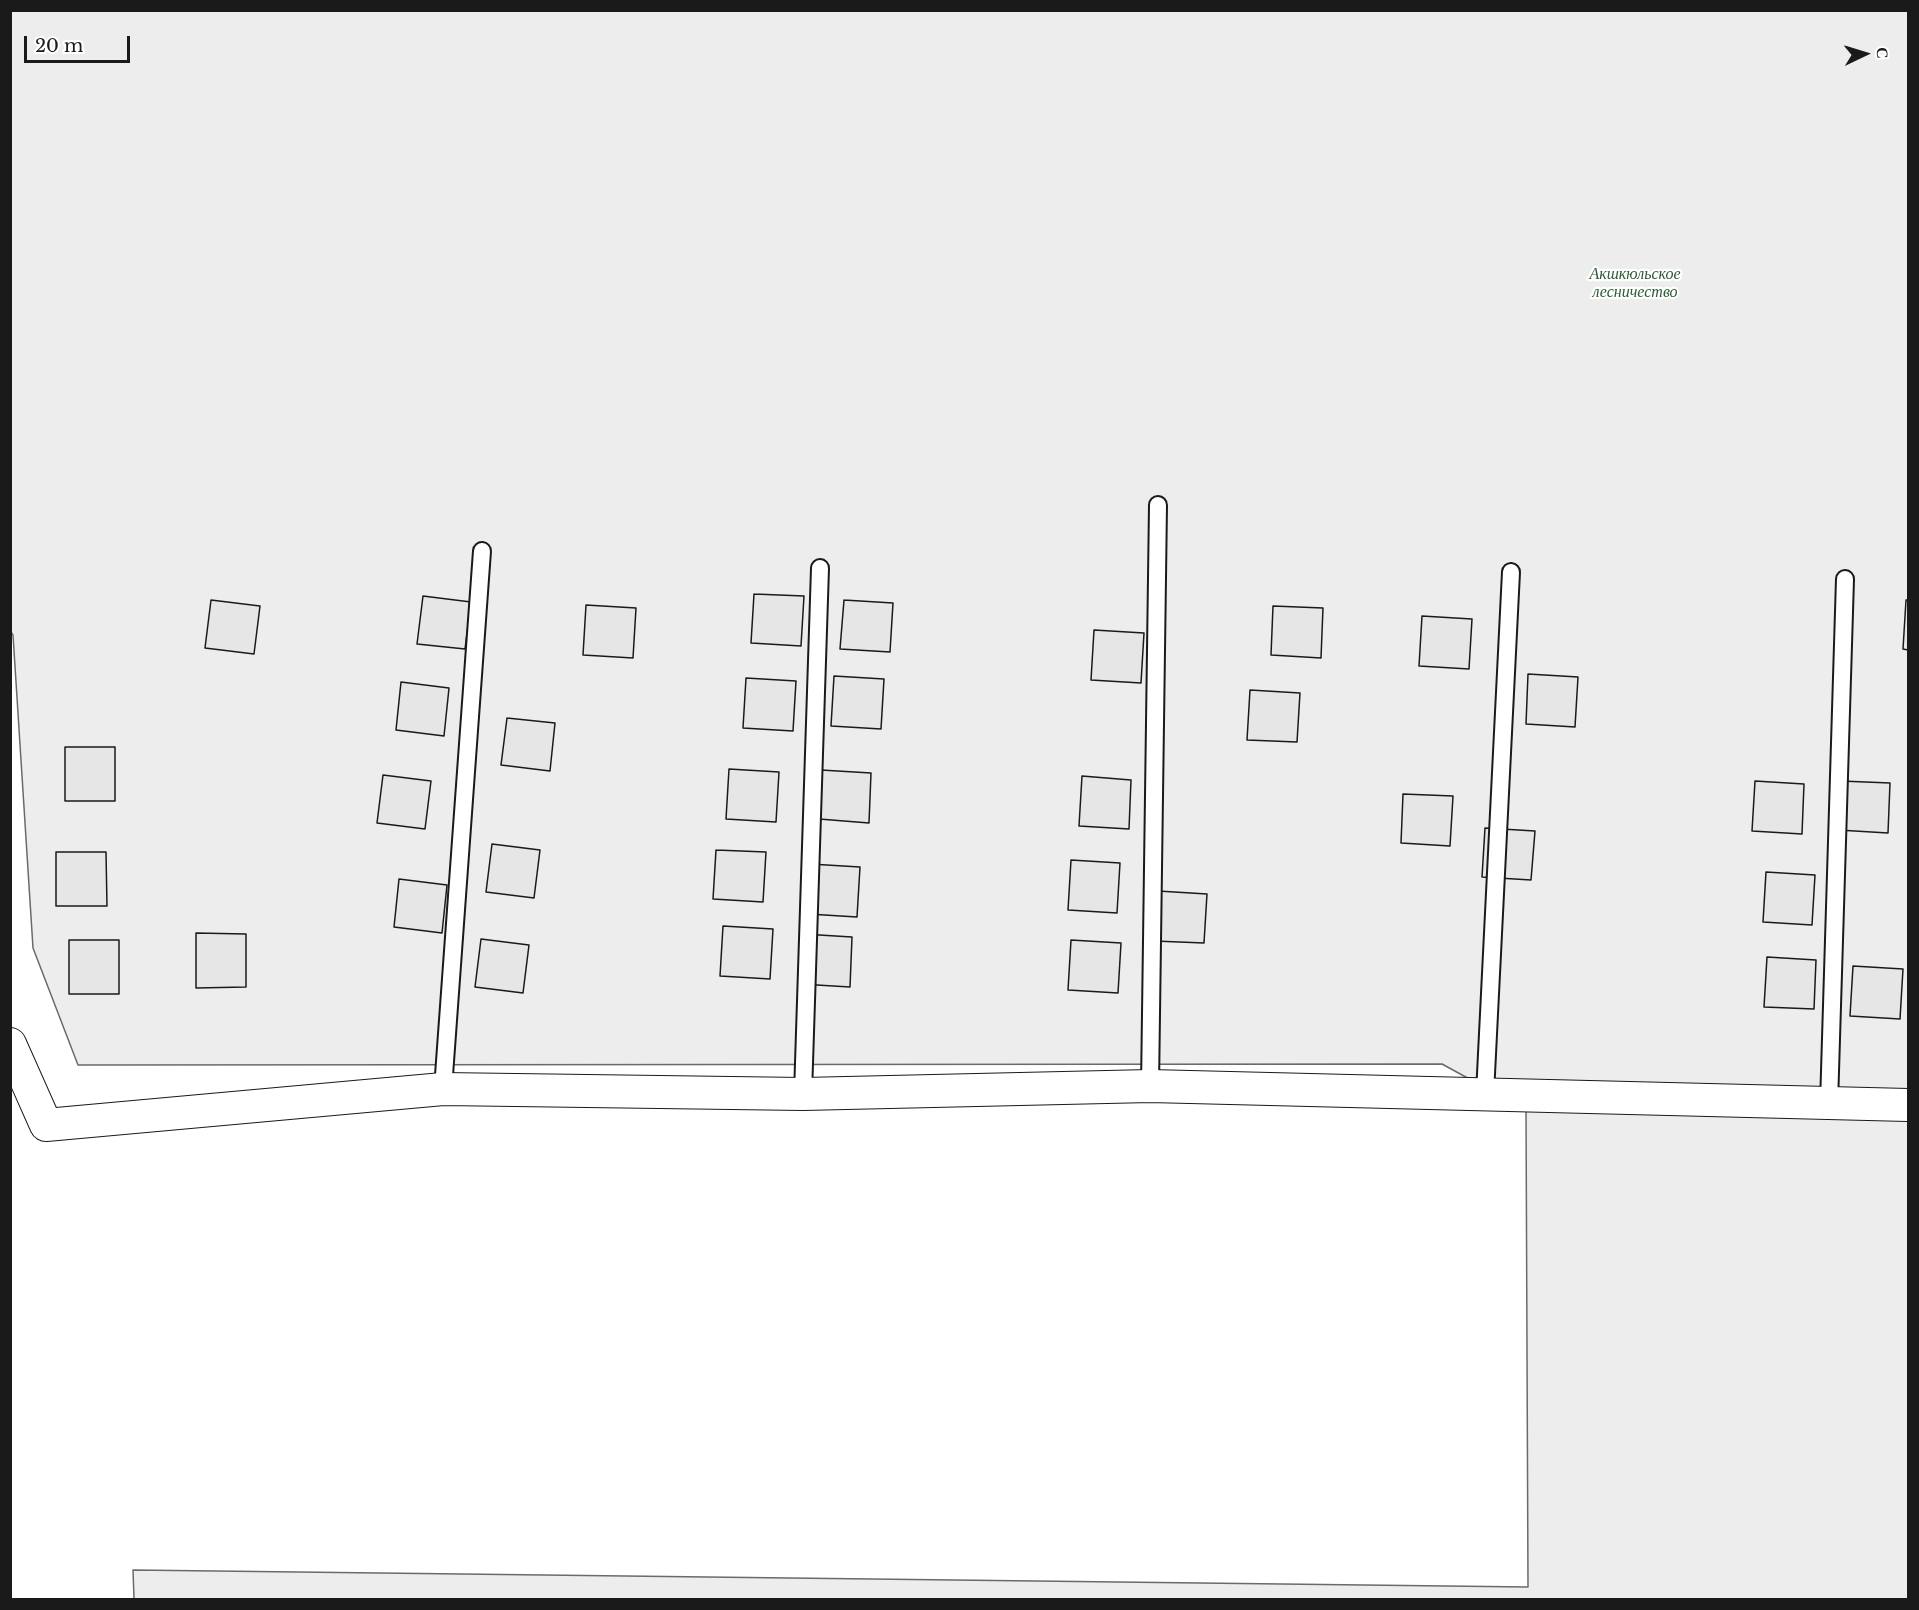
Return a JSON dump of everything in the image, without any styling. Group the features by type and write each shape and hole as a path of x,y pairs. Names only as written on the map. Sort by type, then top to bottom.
{"street":[{"path":"10,1044 46,1125 443,1089 803,1094 1150,1086 1908,1105"}],"lane":[{"path":"1150,1086 1158,505"},
{"path":"443,1089 482,551"},
{"path":"803,1094 820,568"},
{"path":"1485,1094 1511,572"},
{"path":"1829,1104 1845,579"}],"green space":[{"name":"Акшкюльское лесничество","path":"11,11 1908,11 1908,1599 134,1599 133,1570 1528,1587 1526,1110 1442,1064 78,1065 33,948 11,632"}],"building":[{"path":"754,594 804,596 801,646 751,643"},
{"path":"423,596 471,602 465,649 417,644"},
{"path":"211,600 260,606 254,654 205,648"},
{"path":"844,600 893,603 890,652 840,649"},
{"path":"1906,600 1908,600 1908,650 1903,649"},
{"path":"586,605 636,608 633,658 583,655"},
{"path":"1273,606 1323,608 1321,658 1271,655"},
{"path":"1422,616 1472,619 1469,669 1419,666"},
{"path":"1094,630 1144,633 1141,683 1091,680"},
{"path":"1528,674 1578,677 1575,727 1526,724"},
{"path":"834,676 884,679 881,729 831,726"},
{"path":"746,678 796,681 793,731 743,728"},
{"path":"401,682 449,688 444,736 396,730"},
{"path":"1250,690 1300,693 1297,742 1247,740"},
{"path":"507,718 555,723 550,771 501,765"},
{"path":"65,747 115,747 115,801 65,801"},
{"path":"729,769 779,772 776,822 726,819"},
{"path":"821,770 871,773 869,823 819,819"},
{"path":"383,775 431,781 425,829 377,823"},
{"path":"1082,776 1131,780 1129,829 1079,826"},
{"path":"1755,781 1804,784 1802,834 1752,831"},
{"path":"1841,781 1890,783 1888,833 1838,830"},
{"path":"1403,794 1453,796 1450,846 1401,843"},
{"path":"1485,828 1535,831 1531,880 1482,877"},
{"path":"492,844 540,850 534,898 486,892"},
{"path":"716,850 766,852 763,902 713,899"},
{"path":"56,852 106,852 107,906 56,906"},
{"path":"1071,860 1120,863 1117,913 1068,910"},
{"path":"810,864 860,867 857,917 808,914"},
{"path":"1766,872 1815,875 1812,925 1763,922"},
{"path":"399,879 447,885 442,933 394,927"},
{"path":"1158,891 1207,894 1204,943 1154,941"},
{"path":"723,926 773,929 770,979 720,976"},
{"path":"196,933 246,934 246,987 196,988"},
{"path":"803,934 852,937 850,987 800,984"},
{"path":"481,939 529,945 523,993 475,987"},
{"path":"69,940 119,940 119,994 69,994"},
{"path":"1071,940 1121,943 1118,993 1068,990"},
{"path":"1767,957 1816,960 1814,1009 1764,1007"},
{"path":"1853,966 1903,969 1900,1019 1850,1016"}]}
